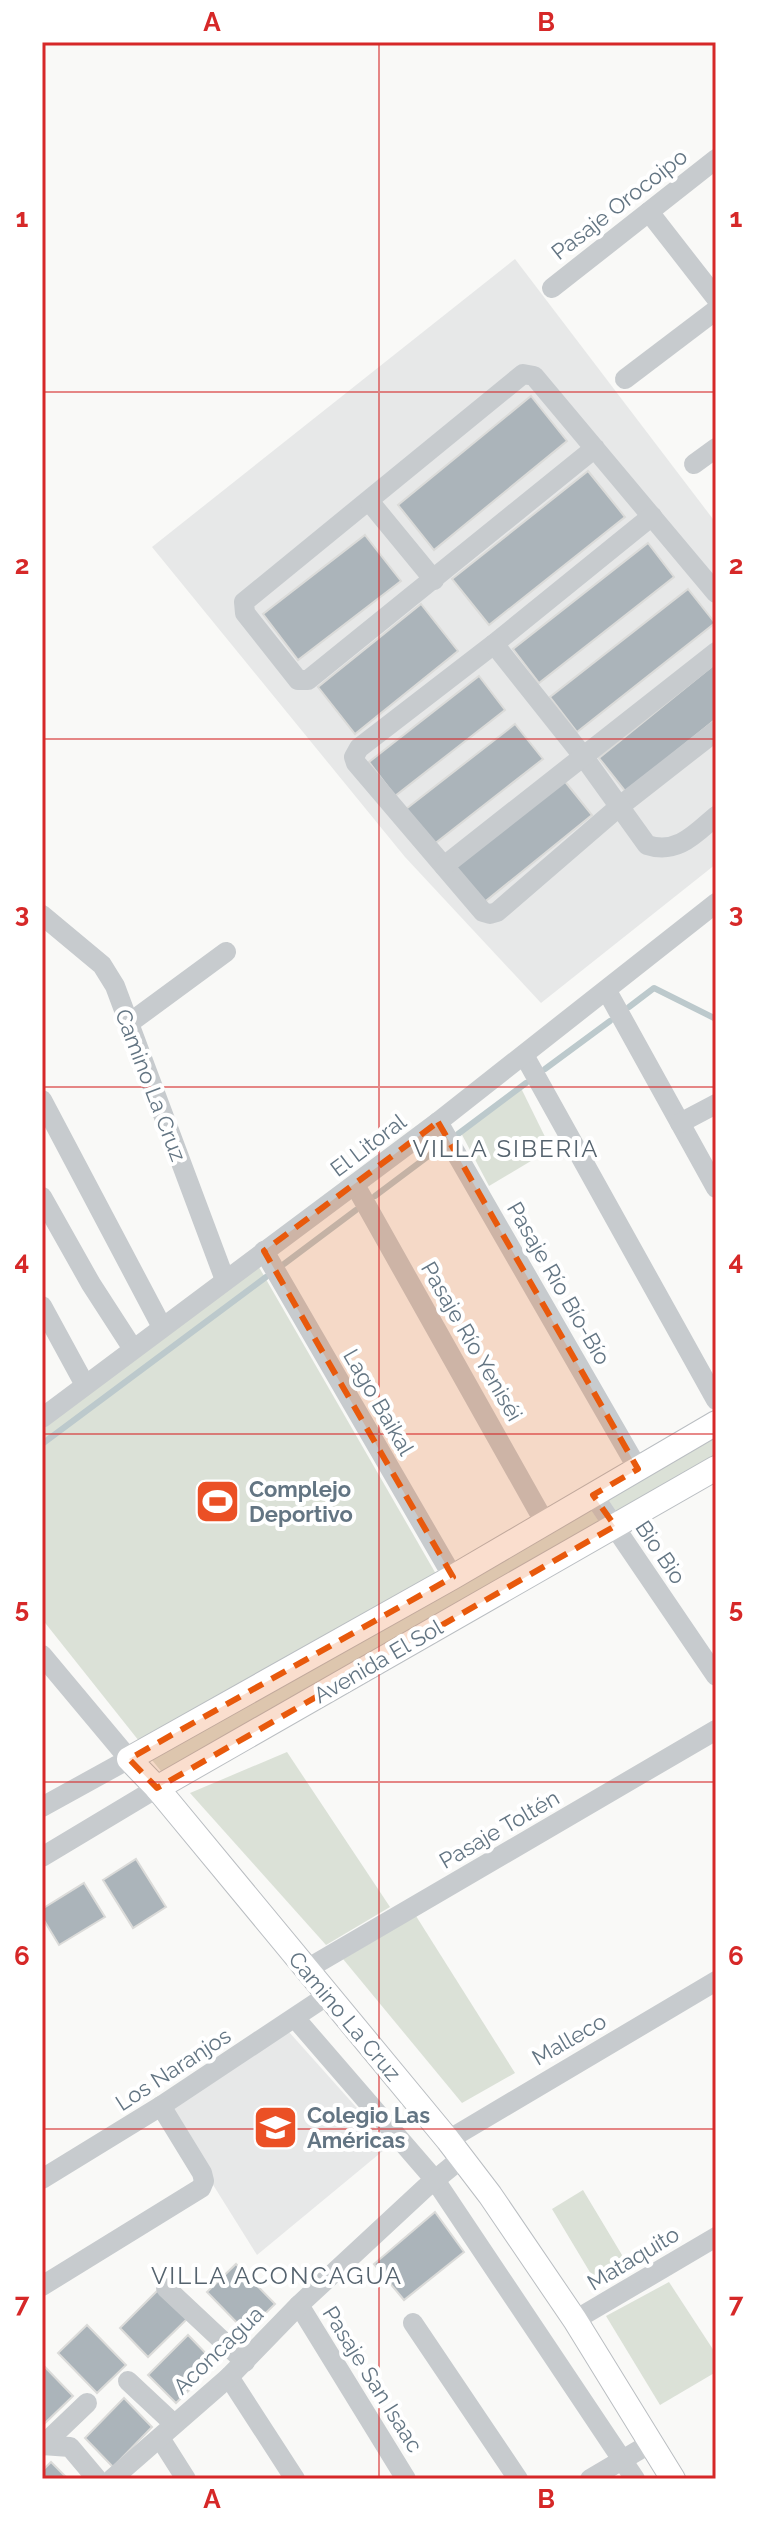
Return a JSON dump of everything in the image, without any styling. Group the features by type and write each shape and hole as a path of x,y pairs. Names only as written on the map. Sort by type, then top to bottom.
{"main road":[{"name":"Avenida El Sol","path":"129,1759 453,1577 716,1423"},
{"name":"Avenida El Sol","path":"157,1788 716,1468"},
{"name":"Camino La Cruz","path":"129,1759 157,1788 455,2149 575,2320 673,2479"}],"street":[{"name":"Pasaje Orocoipo","path":"552,288 716,159"},
{"path":"649,212 716,298"},
{"path":"625,379 716,310"},
{"path":"595,448 308,680 298,680 245,613 244,602 523,374 534,376 595,448 716,593"},
{"path":"694,464 716,448"},
{"path":"369,501 434,580"},
{"path":"652,516 359,748 354,757 483,912 490,914 497,912 620,806 716,731"},
{"path":"494,644 583,756 647,845 655,848 679,846 716,816"},
{"path":"444,866 716,652"},
{"name":"El Litoral","path":"42,1418 438,1122 716,903"},
{"name":"Camino La Cruz","path":"42,915 102,965 115,986 225,1280"},
{"path":"128,1024 226,952"},
{"path":"607,991 716,1188"},
{"path":"524,1055 716,1400"},
{"path":"42,1100 162,1327"},
{"path":"680,1123 716,1104"},
{"name":"Pasaje Río Bío-Bío","path":"438,1122 638,1469"},
{"name":"Pasaje Río Yeniséi","path":"355,1185 545,1523"},
{"path":"42,1197 91,1284 133,1349"},
{"name":"Lago Baikal","path":"264,1251 453,1577"},
{"path":"42,1306 85,1385"},
{"name":"Bio Bio","path":"593,1495 716,1676"},
{"name":"Camino La Cruz","path":"42,1655 129,1759"},
{"name":"Pasaje Toltén","path":"307,1969 716,1730"},
{"name":"Avenida El Sol","path":"42,1807 129,1759"},
{"name":"Avenida El Sol","path":"42,1857 157,1788"},
{"name":"Malleco","path":"455,2149 716,1981"},
{"name":"Los Naranjos","path":"42,2179 161,2106 328,1995"},
{"path":"295,2018 435,2180 635,2479"},
{"path":"42,2286 201,2188 204,2181 202,2173 161,2106"},
{"name":"Aconcagua","path":"112,2479 229,2377 299,2305 435,2180 455,2149"},
{"name":"Mataquito","path":"575,2320 716,2237"},
{"path":"166,2288 245,2362"},
{"name":"Pasaje San Isaac","path":"299,2305 406,2479"},
{"path":"413,2323 518,2479"},
{"path":"229,2377 295,2479"},
{"path":"128,2381 167,2431 186,2479"},
{"path":"42,2446 87,2403"},
{"path":"590,2479 651,2443"},
{"path":"42,2446 70,2447 97,2479"}],"highlighted area":[{"path":"438,1122 638,1469 593,1495 615,1526 157,1788 129,1759 453,1577 264,1251"}],"shaded area":[{"path":"515,259 716,523 716,864 541,1003 405,857 152,547"},
{"path":"520,1086 551,1149 489,1186 460,1131"},
{"name":"Complejo Deportivo","path":"256,1262 436,1574 139,1741 42,1619 42,1430"},
{"path":"716,1426 716,1462 165,1776 152,1760"},
{"path":"287,1752 390,1907 326,1945 190,1793"},
{"path":"416,1916 515,2073 462,2103 343,1959"},
{"name":"Colegio Las Américas","path":"289,2032 390,2145 257,2255 167,2111"},
{"path":"583,2190 625,2260 594,2279 552,2209"},
{"path":"669,2282 716,2354 716,2372 660,2405 606,2316"}],"building":[{"path":"531,396 567,441 434,550 398,505"},
{"path":"588,471 625,517 489,625 452,579"},
{"path":"365,535 401,581 298,660 263,614"},
{"path":"648,543 674,577 539,683 513,649"},
{"path":"688,589 715,623 577,732 550,697"},
{"path":"421,604 458,651 355,734 318,687"},
{"path":"716,663 716,719 626,792 599,758"},
{"path":"479,676 505,710 395,796 369,762"},
{"path":"515,724 543,759 433,845 406,809"},
{"path":"563,779 592,815 482,904 453,868"},
{"path":"136,1859 166,1907 133,1928 103,1880"},
{"path":"84,1883 105,1917 59,1945 42,1917 42,1909"},
{"path":"435,2212 464,2252 404,2300 374,2264"},
{"path":"236,2264 275,2304 246,2332 207,2292"},
{"path":"159,2289 188,2318 148,2357 120,2328"},
{"path":"87,2325 126,2365 97,2393 58,2353"},
{"path":"188,2335 216,2364 176,2403 148,2375"},
{"path":"42,2364 73,2396 44,2424 42,2422"},
{"path":"124,2398 152,2427 113,2467 85,2438"},
{"path":"51,2462 68,2479 42,2479 42,2471"}],"waterway":[{"path":"629,1007 654,988 716,1019"},
{"path":"545,1069 610,1021"},
{"path":"458,1134 526,1083"},
{"path":"375,1196 439,1148"},
{"path":"284,1264 356,1210"},
{"path":"42,1444 266,1277"}],"place":[{"name":"Complejo Deportivo","path":"218,1502"},
{"name":"Colegio Las Américas","path":"276,2128"}],"district":[{"name":"VILLA SIBERIA","path":"506,1148"},
{"name":"VILLA ACONCAGUA","path":"277,2275"}]}
